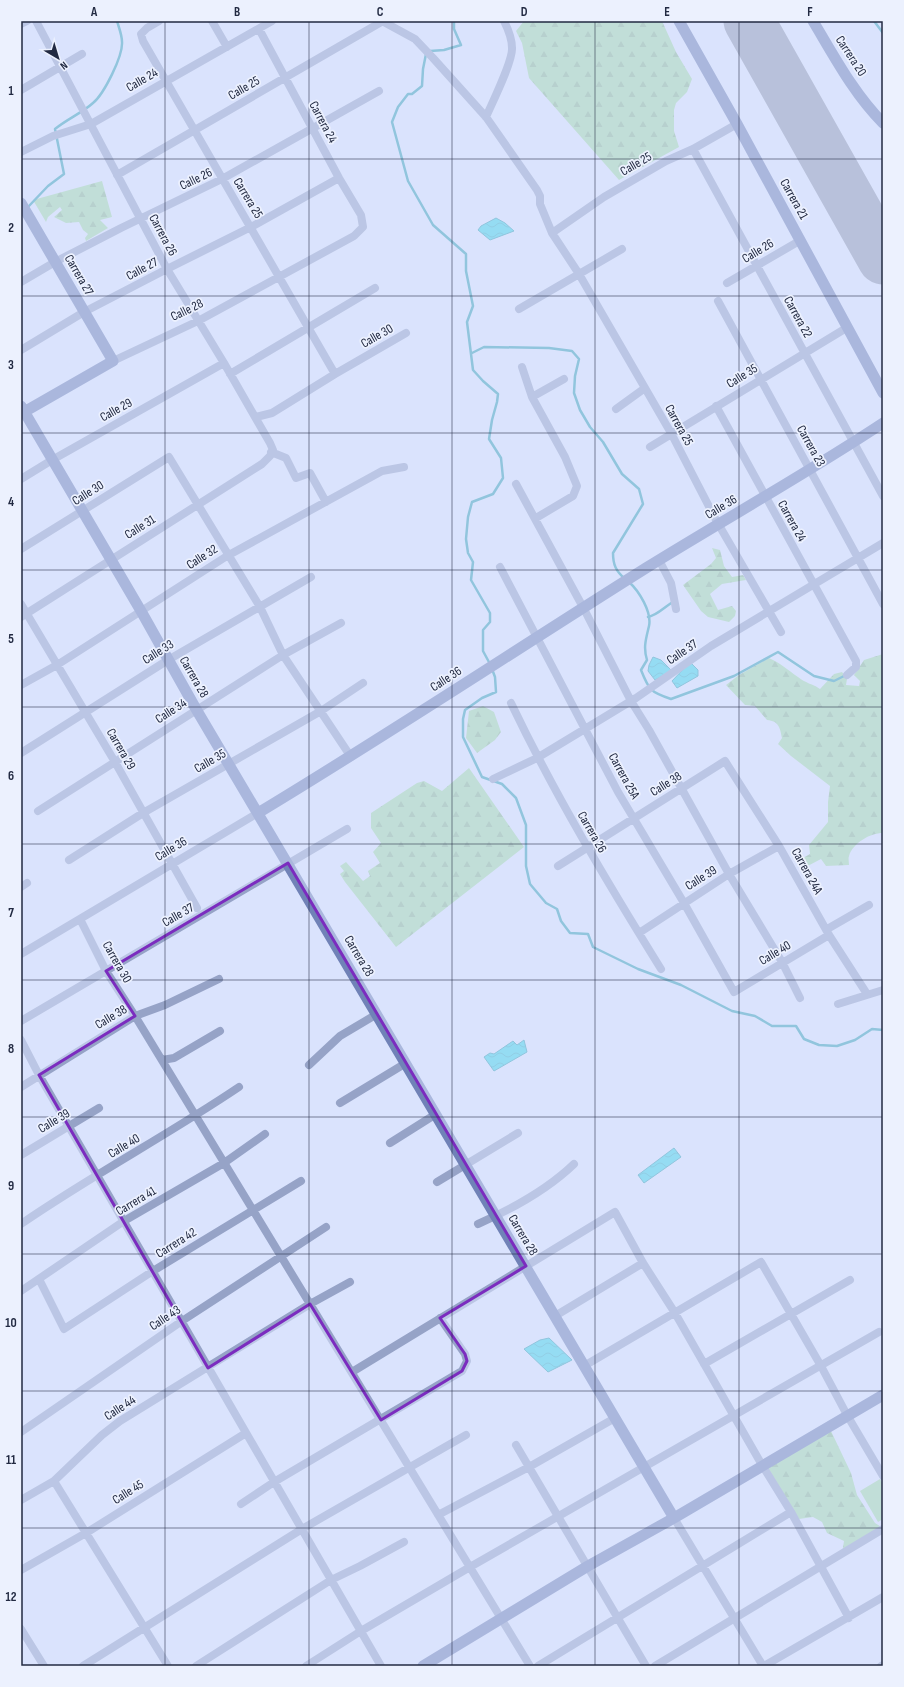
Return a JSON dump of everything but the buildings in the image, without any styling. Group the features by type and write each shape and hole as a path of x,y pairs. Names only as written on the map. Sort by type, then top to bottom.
{"street":[{"path":"21,24 27,21"},
{"name":"Carrera 26","path":"36,21 167,269 256,417 273,450 271,454"},
{"name":"Carrera 25","path":"159,21 147,28 141,34 143,41 335,374"},
{"path":"212,21 227,46"},
{"name":"Calle 24","path":"21,152 53,136 91,124 272,21"},
{"name":"Carrera 25","path":"382,21 415,40 433,58 486,117 537,190 540,196 540,204 552,233 579,274 671,433 719,525 781,632"},
{"name":"Calle 25","path":"117,175 382,21"},
{"path":"486,117 508,64 512,49 508,29 504,21"},
{"name":"Carrera 21","path":"679,21 801,240 883,393"},
{"name":"Carrera 20","path":"813,21 848,78 875,115 883,123"},
{"name":"Carrera 24","path":"259,28 339,178 362,215 363,227"},
{"path":"21,90 82,54"},
{"name":"Calle 26","path":"21,282 55,262 222,179 379,91"},
{"name":"Calle 25","path":"552,233 604,197 666,161 692,149 737,124"},
{"name":"Carrera 22","path":"692,149 883,496"},
{"name":"Calle 27","path":"21,350 84,312 251,228 339,178"},
{"name":"Carrera 27","path":"21,202 24,215 55,262 113,361"},
{"name":"Calle 28","path":"22,411 113,361 198,321 278,276 354,236 363,227"},
{"name":"Calle 26","path":"727,283 801,240"},
{"path":"519,309 622,249"},
{"path":"230,374 375,288"},
{"name":"Carrera 23","path":"718,301 883,604"},
{"name":"Calle 35","path":"650,447 804,352 848,327"},
{"name":"Calle 30","path":"256,417 272,414 335,374 406,333"},
{"name":"Calle 29","path":"21,479 224,363"},
{"path":"522,367 532,397 568,464 577,486 573,496 536,518"},
{"path":"532,397 564,379"},
{"path":"616,409 645,388"},
{"name":"Carrera 24","path":"716,406 856,661 856,667 847,675"},
{"name":"Carrera 28","path":"22,411 111,559 196,709 674,1518"},
{"name":"Calle 36","path":"21,954 351,757 646,568 719,525 883,423"},
{"path":"271,454 286,458 296,478 310,473 326,502"},
{"name":"Calle 31","path":"24,615 262,464 271,454"},
{"name":"Calle 30","path":"21,549 167,457 170,458 197,505"},
{"name":"Calle 32","path":"21,685 57,665 227,556 382,471 404,467"},
{"path":"516,484 536,518 681,788 729,874 782,962 800,998"},
{"path":"197,505 227,556 260,607 283,655 351,757"},
{"name":"Calle 37","path":"493,779 537,758 633,699 711,646 883,543"},
{"path":"659,560 671,583 676,609"},
{"name":"Carrera 25A","path":"500,567 584,729 734,992"},
{"name":"Calle 33","path":"21,753 168,660 311,577"},
{"name":"Carrera 29","path":"21,604 24,615 57,665 115,762 197,908"},
{"name":"Calle 34","path":"38,811 283,655 341,623"},
{"name":"Calle 35","path":"69,860 143,813 321,711 363,683"},
{"name":"Carrera 26","path":"511,703 537,758 587,848 661,969"},
{"name":"Calle 38","path":"558,866 725,761"},
{"name":"Carrera 24A","path":"725,761 779,846 828,933 867,994"},
{"name":"Calle 37","path":"21,1021 347,829"},
{"name":"Calle 39","path":"639,933 729,874 779,846"},
{"name":"Calle 40","path":"734,992 828,933 829,928 869,905"},
{"name":"Carrera 30","path":"80,919 106,971 162,1060 530,1666"},
{"name":"Calle 38","path":"21,1086 135,1016 165,1005 219,979"},
{"path":"838,1004 883,990"},
{"path":"308,1065 340,1036 377,1014"},
{"path":"162,1060 174,1058 220,1031"},
{"path":"21,1040 39,1075 97,1176 381,1666"},
{"path":"340,1103 406,1063"},
{"name":"Calle 40","path":"21,1224 58,1199 196,1116 240,1087"},
{"name":"Calle 39","path":"21,1155 99,1108"},
{"path":"390,1143 436,1114"},
{"path":"437,1182 518,1133"},
{"name":"Carrera 41","path":"21,1291 124,1221 224,1163 265,1134"},
{"path":"478,1224 496,1216 558,1180 574,1164"},
{"name":"Carrera 42","path":"39,1279 64,1329 153,1271 301,1181"},
{"path":"352,1372 615,1212 643,1264 675,1313 762,1465 791,1512 849,1618"},
{"name":"Calle 43","path":"21,1432 182,1321 326,1227"},
{"path":"584,1366 761,1262 821,1366 847,1416 880,1463 883,1476"},
{"path":"555,1316 643,1264"},
{"path":"704,1364 850,1280"},
{"name":"Calle 44","path":"21,1500 54,1481 102,1435 120,1421 310,1304 350,1282"},
{"path":"241,1504 274,1482 462,1371 467,1361 440,1318"},
{"path":"306,1666 360,1631 879,1332"},
{"path":"423,1666 588,1566 674,1518 883,1395"},
{"path":"438,1515 615,1418"},
{"name":"Calle 45","path":"21,1570 86,1533 246,1432"},
{"path":"83,1666 302,1529 466,1435"},
{"path":"516,1444 528,1467 646,1666"},
{"path":"54,1481 168,1666"},
{"path":"538,1666 791,1512"},
{"path":"674,1518 763,1666 849,1618 883,1597"},
{"path":"655,1666 883,1529"},
{"path":"196,1666 331,1580 404,1542"},
{"path":"22,1635 44,1666"}],"highlighted area":[{"path":"288,863 526,1266 440,1318 465,1354 467,1361 462,1371 381,1420 310,1304 208,1368 39,1075 135,1016 106,971"}],"green space":[{"path":"524,21 662,21 676,52 692,79 687,92 676,103 674,110 674,131 679,147 619,180 529,78 522,43 516,31"},
{"path":"102,181 112,217 100,220 108,228 86,241 85,238 88,234 83,230 79,222 66,223 54,217 62,210 60,207 48,217 46,222 33,200"},
{"path":"712,548 720,550 724,566 732,577 743,575 746,580 722,584 710,594 718,610 732,606 736,611 735,616 729,622 708,617 701,611 683,585 711,564 716,558"},
{"path":"883,654 883,833 878,833 868,837 858,843 851,851 849,856 849,865 826,866 821,859 802,869 796,862 810,854 809,845 828,822 830,786 778,744 782,738 780,728 776,723 767,720 755,706 745,705 726,685 739,675 769,658 803,681 820,689 834,674 842,672 847,679 846,685 859,686 860,681 854,675 864,660"},
{"path":"483,706 494,712 501,732 495,740 477,753 466,738 469,711"},
{"path":"469,768 524,847 396,947 345,882 340,874 344,871 340,866 346,862 363,881 370,876 368,871 380,863 373,852 381,843 371,828 371,813 417,783 424,781 442,791"},
{"path":"830,1429 851,1473 857,1495 875,1523 883,1528 842,1554 844,1541 827,1533 822,1522 813,1517 799,1519 766,1465"},
{"path":"880,1479 883,1484 883,1519 878,1522 860,1491"}],"water":[{"path":"496,218 505,223 514,231 490,240 478,230 481,226"},
{"path":"653,657 661,660 672,671 655,680 648,671"},
{"path":"690,662 698,670 698,676 677,688 672,681"},
{"path":"524,1040 527,1052 494,1071 484,1057 490,1053 494,1054 513,1041 517,1045"},
{"path":"674,1148 681,1157 644,1183 638,1175"},
{"path":"549,1338 572,1360 548,1372 524,1349 540,1340"}],"waterway":[{"path":"28,207 48,186 64,174 55,129 93,103 102,92 112,74 119,56 122,42 117,21"},
{"path":"430,51 444,50 461,45 454,29 454,21"},
{"path":"874,21 883,33"},
{"path":"426,54 422,86 412,94 408,94 398,107 392,122 408,181 433,225 466,254 466,271 473,306 467,322 473,370 498,394 489,439 501,458 503,478 493,494 472,502 468,517 466,539 468,553 473,562 471,580 490,613 490,622 483,630 483,651 490,664"},
{"path":"472,353 484,347 549,348 572,351 579,359 575,376 574,393 580,410 590,427 603,442 622,474 639,489 643,504 613,553 616,568 625,579"},
{"path":"629,582 644,602 649,614 649,626 645,647 647,660 641,670 648,686 654,692 671,699 734,676 778,652 814,676 834,681 846,675"},
{"path":"648,617 658,613 673,602"},
{"path":"492,669 495,677 496,692 482,698 465,710 463,719 463,737 482,777 502,784 516,798 526,825 526,866 530,884 546,903 557,909 561,921 570,933 588,934 593,947 638,969 681,985 732,1011 755,1016 772,1026 796,1026 804,1039 819,1045 837,1046 855,1040 872,1029 883,1030"}],"runway":[{"path":"749,21 883,259"}]}
